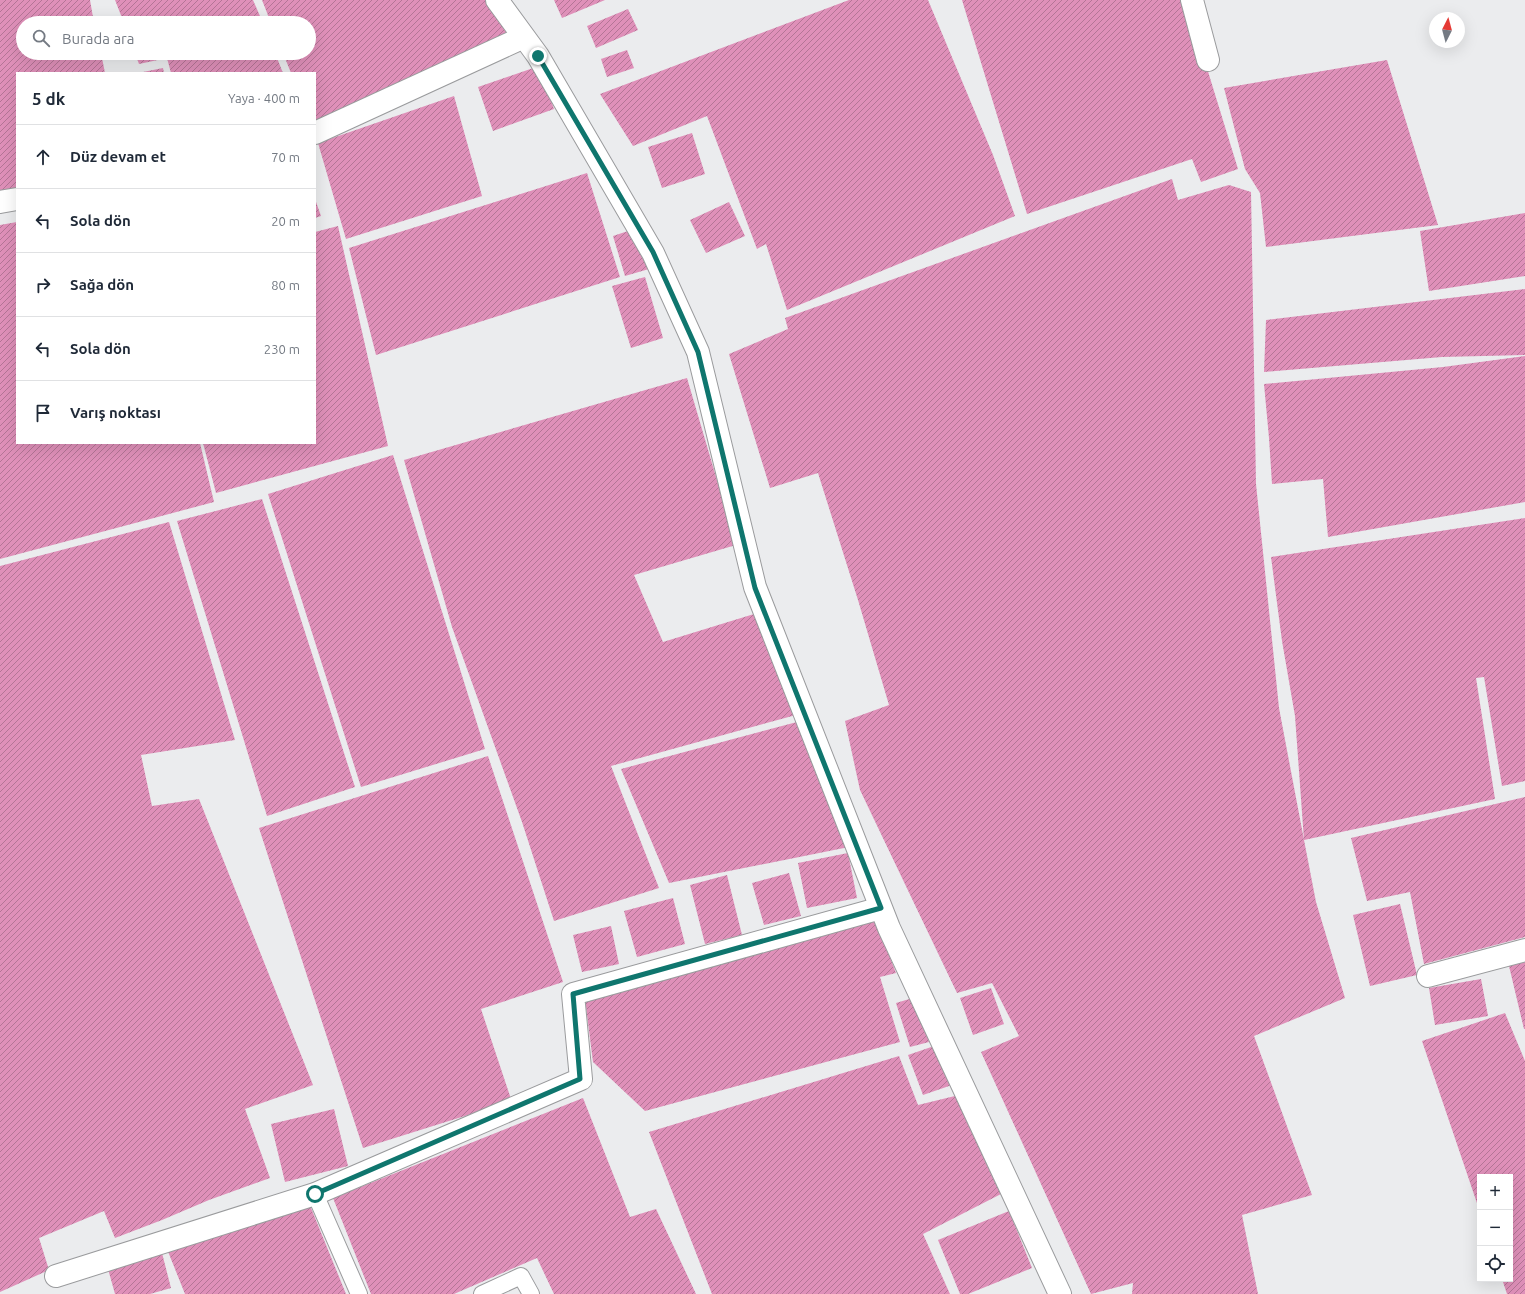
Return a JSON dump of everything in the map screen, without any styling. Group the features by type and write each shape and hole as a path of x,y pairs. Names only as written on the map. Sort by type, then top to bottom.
{"street":[{"path":"497,0 538,56 653,252 698,352 755,588 881,908 899,950 1060,1294"},
{"path":"1192,0 1208,60"},
{"path":"316,133 524,37"},
{"path":"0,202 16,199"},
{"path":"56,1276 315,1194 580,1079 573,994 881,908"},
{"path":"1428,976 1525,950"}],"lane":[{"path":"315,1194 359,1294"},
{"path":"482,1294 521,1276 531,1294"}],"building":[{"path":"0,0 90,0 93,16 16,16 16,60 102,60 105,72 16,72 16,189 0,193"},
{"path":"115,0 253,0 260,16 121,16"},
{"path":"262,0 490,0 512,32 316,122 316,72 291,72 286,60 316,60 316,16 268,16"},
{"path":"554,0 605,0 562,18"},
{"path":"849,0 928,0 993,155 1015,216 787,310 766,244 757,249 707,116 633,146 600,94"},
{"path":"962,0 1186,0 1238,169 1201,182 1192,159 1027,214"},
{"path":"628,9 638,30 596,48 587,26"},
{"path":"627,50 634,68 607,77 601,59"},
{"path":"138,60 158,60 139,64"},
{"path":"168,60 278,60 283,72 171,72"},
{"path":"1387,60 1438,225 1266,247 1260,193 1245,169 1224,88"},
{"path":"539,66 554,109 493,131 478,87"},
{"path":"163,68 164,72 143,72"},
{"path":"454,96 482,196 346,239 318,143"},
{"path":"692,133 705,174 662,188 648,147"},
{"path":"587,173 620,277 376,355 349,248"},
{"path":"1172,179 1178,200 1229,185 1251,192 1256,484 1279,708 1316,902 1345,998 1254,1036 1312,1195 1242,1215 1258,1294 1132,1294 1133,1283 1091,1294 981,1052 1019,1036 992,983 957,993 860,790 845,721 889,705 818,473 770,488 729,354 788,329 785,318"},
{"path":"316,202 321,216 316,218"},
{"path":"729,202 745,236 706,253 690,220"},
{"path":"1525,213 1525,276 1429,291 1420,231"},
{"path":"16,222 16,444 200,444 214,502 0,559 0,225"},
{"path":"338,226 388,446 216,493 203,444 316,444 316,232"},
{"path":"637,228 649,269 625,276 613,236"},
{"path":"645,277 663,338 631,348 612,286"},
{"path":"1525,289 1525,355 1442,357 1264,372 1266,320"},
{"path":"1525,356 1525,502 1328,537 1323,479 1272,484 1264,384 1443,367"},
{"path":"687,378 736,545 634,575 663,642 754,614 796,715 611,766 659,888 554,921 522,822 452,627 404,460"},
{"path":"393,455 485,749 361,787 268,494"},
{"path":"262,499 355,787 267,816 177,521"},
{"path":"1525,518 1525,781 1502,786 1484,677 1476,678 1495,799 1304,840 1295,716 1282,641 1271,557"},
{"path":"169,522 235,740 141,755 152,806 199,799 313,1085 245,1109 270,1178 209,1200 115,1238 104,1211 39,1238 49,1270 0,1292 0,566"},
{"path":"797,722 849,847 669,883 621,769"},
{"path":"488,756 563,982 481,1009 511,1099 468,1115 363,1148 259,828"},
{"path":"1525,797 1525,937 1424,964 1410,892 1367,901 1351,838"},
{"path":"848,853 857,898 807,908 798,863"},
{"path":"789,873 801,916 764,925 752,883"},
{"path":"727,875 742,935 705,944 690,885"},
{"path":"673,898 685,944 637,957 624,911"},
{"path":"1400,904 1417,975 1370,986 1353,915"},
{"path":"876,921 896,973 880,977 900,1042 645,1111 593,1062 585,999"},
{"path":"611,926 619,964 582,972 573,935"},
{"path":"1525,962 1525,1029 1524,1029 1509,966"},
{"path":"1481,979 1488,1016 1435,1025 1429,988"},
{"path":"991,988 1004,1024 973,1035 960,998"},
{"path":"916,997 929,1042 910,1047 896,1003"},
{"path":"1505,1013 1525,1061 1525,1294 1507,1294 1503,1282 1513,1282 1513,1174 1477,1174 1477,1203 1422,1041"},
{"path":"937,1045 952,1085 923,1095 908,1055"},
{"path":"899,1056 918,1105 959,1095 1001,1194 923,1234 950,1294 712,1294 649,1132"},
{"path":"583,1098 630,1217 656,1209 696,1294 554,1294 537,1258 454,1294 371,1294 333,1198"},
{"path":"334,1109 348,1166 285,1182 271,1124"},
{"path":"309,1203 346,1294 185,1294 167,1249"},
{"path":"1009,1211 1032,1268 968,1294 960,1294 938,1240"},
{"path":"162,1253 171,1288 150,1294 115,1294 108,1269"}],"route":[{"path":"315,1194 580,1079 573,994 881,908 755,588 698,352 653,252 538,56"}]}
